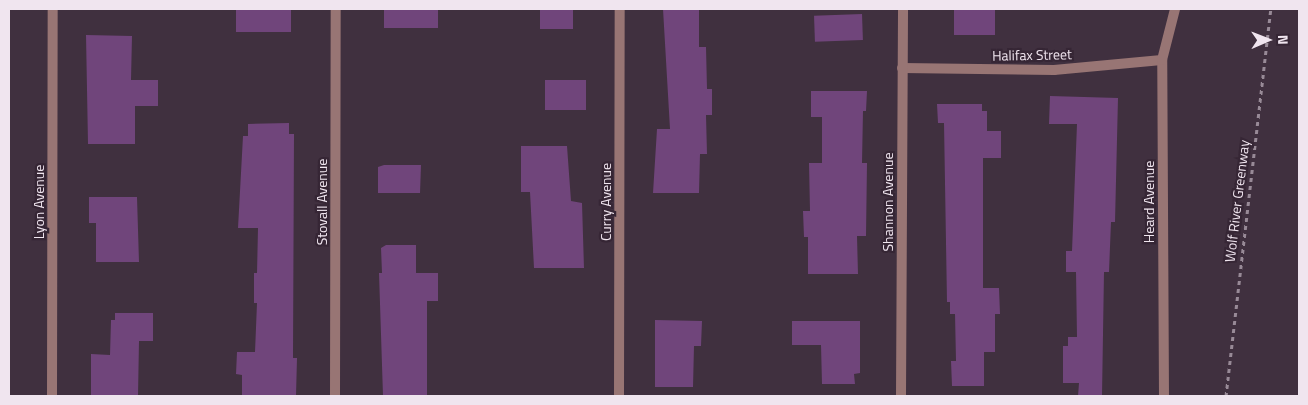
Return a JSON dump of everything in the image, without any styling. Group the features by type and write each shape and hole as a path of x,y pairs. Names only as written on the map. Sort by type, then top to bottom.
{"street":[{"name":"Lyon Avenue","path":"52,396 53,9"},
{"name":"Stovall Avenue","path":"335,396 336,9"},
{"name":"Curry Avenue","path":"619,396 620,9"},
{"name":"Shannon Avenue","path":"901,396 903,9"},
{"name":"Heard Avenue","path":"1164,396 1162,60 1175,9"},
{"name":"Halifax Street","path":"902,68 1054,70 1162,60"}],"path":[{"name":"Wolf River Greenway","path":"1226,396 1271,9"}],"building":[{"path":"236,9 291,9 291,32 236,32"},
{"path":"384,9 438,9 438,28 384,28"},
{"path":"540,9 573,9 573,29 540,29"},
{"path":"663,9 699,9 699,47 706,47 707,89 712,89 712,115 706,115 707,154 700,154 699,193 653,193 657,129 670,129"},
{"path":"954,9 995,9 995,35 954,35"},
{"path":"862,14 863,40 815,42 814,16"},
{"path":"86,35 132,36 131,80 158,80 158,106 135,106 135,144 88,144"},
{"path":"545,80 586,80 586,110 545,110"},
{"path":"811,91 867,91 866,111 863,111 862,163 867,163 866,236 857,236 858,274 808,274 808,237 804,237 803,211 810,211 809,163 822,163 822,117 811,117"},
{"path":"1050,96 1118,98 1115,222 1111,222 1109,272 1104,272 1102,396 1078,396 1079,383 1063,383 1063,346 1068,346 1068,337 1077,337 1076,272 1066,272 1066,251 1072,251 1077,124 1049,124"},
{"path":"937,104 982,104 982,111 987,111 987,131 1001,131 1001,158 983,158 983,288 999,288 1000,314 995,314 995,352 984,352 984,386 952,386 951,361 956,361 955,314 950,314 950,302 947,302 944,123 938,123"},
{"path":"289,123 289,134 294,134 293,358 297,358 296,396 242,396 242,375 236,374 237,352 255,352 257,303 254,303 254,273 257,273 258,228 238,228 243,136 248,136 248,124"},
{"path":"521,146 567,146 571,201 582,203 584,268 534,268 530,192 521,192"},
{"path":"384,165 421,165 420,193 378,193 378,167"},
{"path":"89,197 137,197 139,262 96,262 96,223 89,223"},
{"path":"386,245 416,245 416,273 438,273 438,301 427,301 427,396 383,396 379,273 382,273 381,248"},
{"path":"115,313 153,313 153,341 139,341 138,396 91,396 91,354 110,355 111,320 115,320"},
{"path":"655,320 702,321 701,346 694,346 693,387 655,387"},
{"path":"792,321 860,321 860,373 854,374 855,384 822,384 821,345 792,345"}]}
